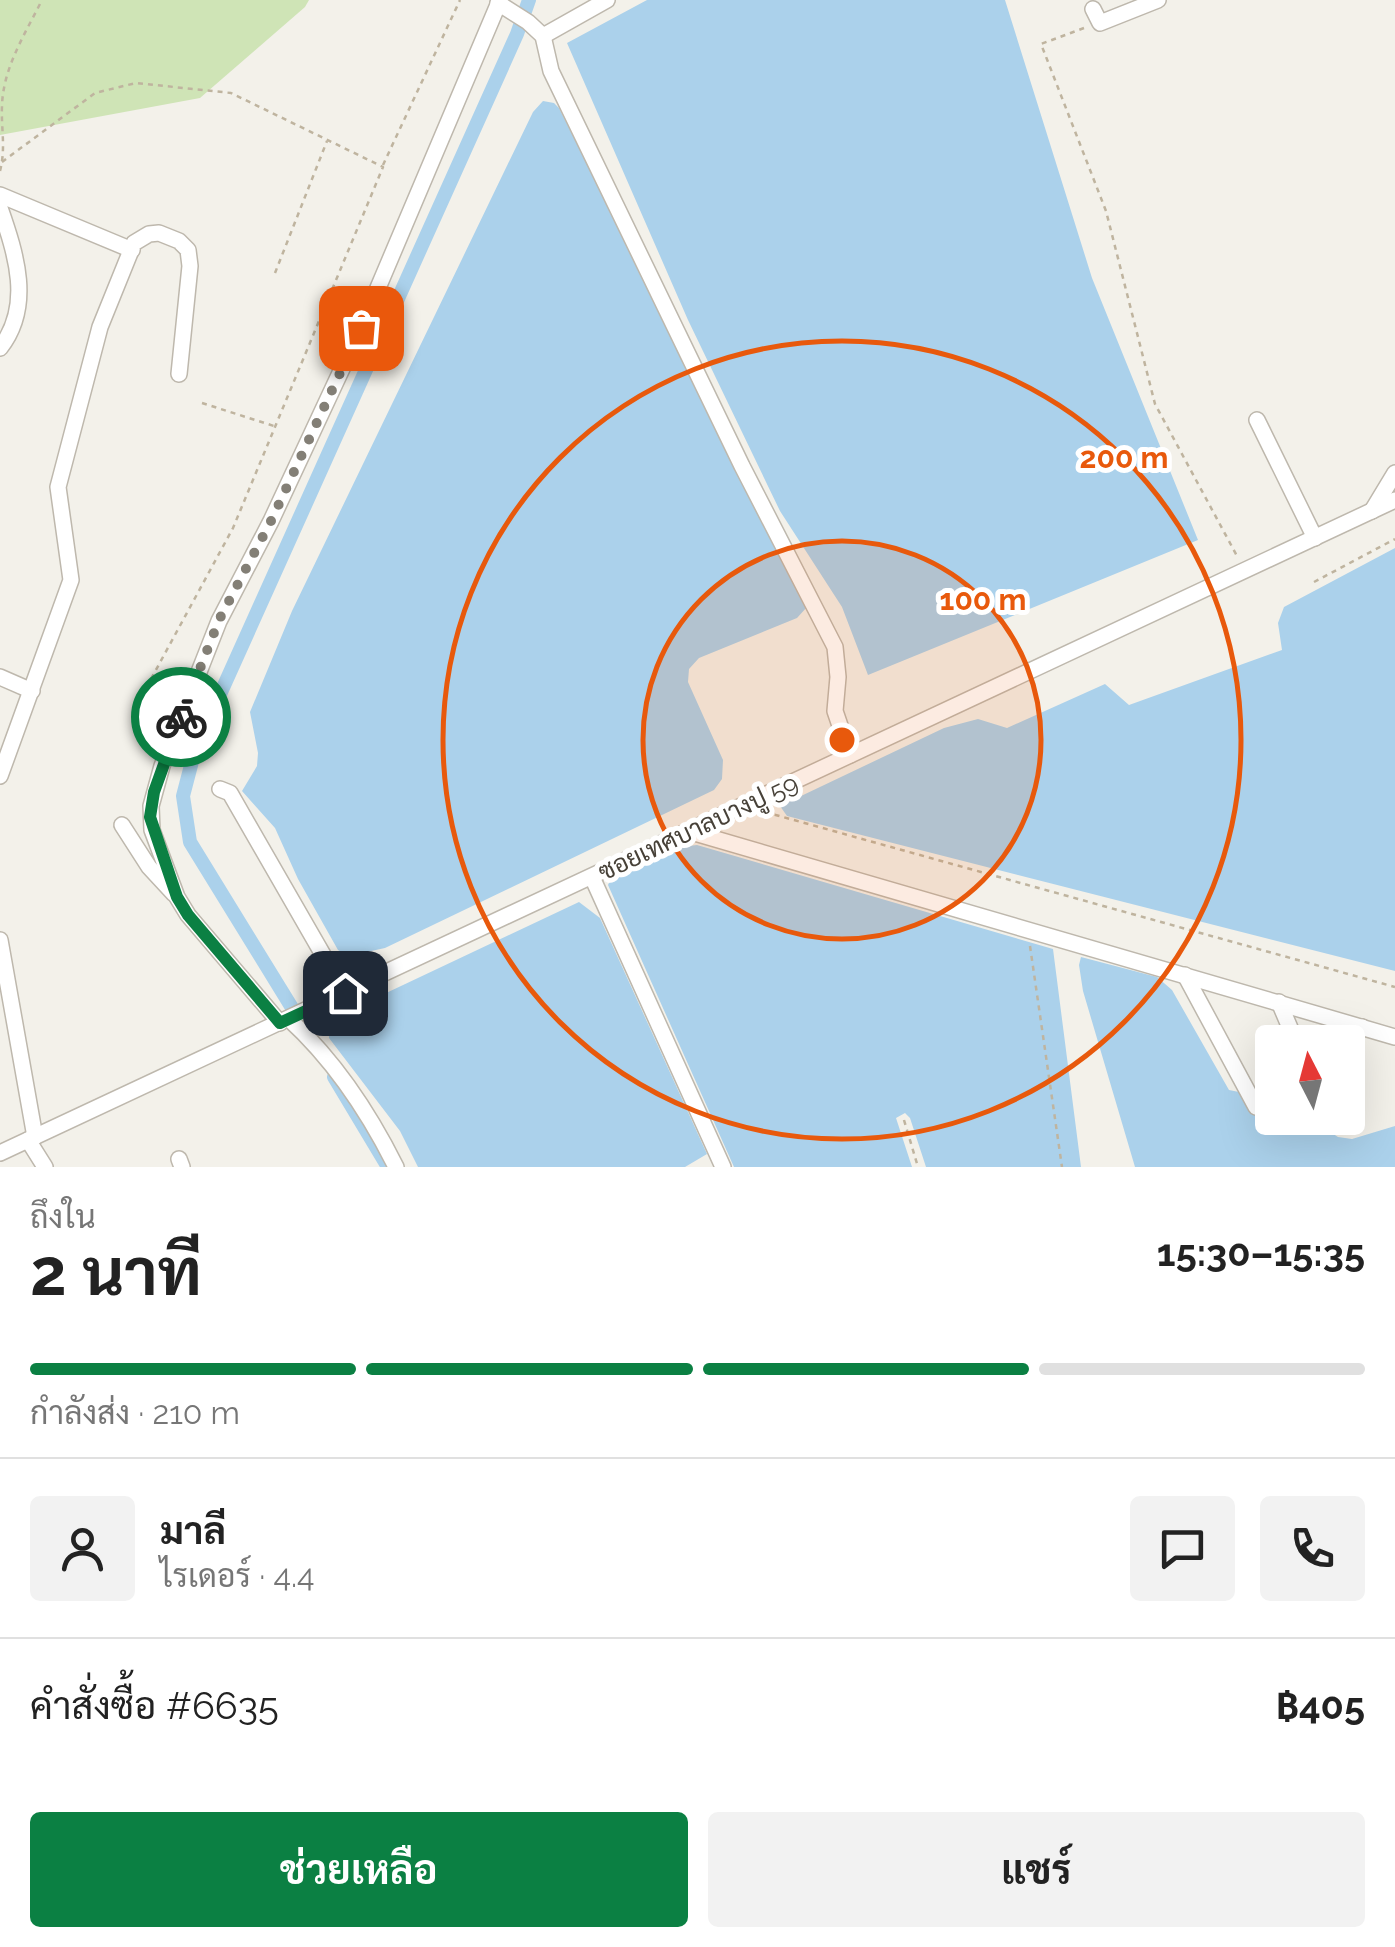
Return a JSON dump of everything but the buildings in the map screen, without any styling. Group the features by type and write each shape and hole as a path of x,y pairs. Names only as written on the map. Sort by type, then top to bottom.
{"street":[{"path":"543,36 608,0"},
{"path":"1096,16 1158,0"},
{"path":"177,897 150,817 162,766 219,620 271,521 361,328 504,5 543,36 551,71 733,448 835,647 835,711 850,756"},
{"path":"0,194 132,250"},
{"path":"0,208 20,291 15,321 0,348"},
{"path":"0,776 71,580 58,487 100,326 134,243 148,234 159,233 179,241 188,250 190,266 178,374"},
{"path":"1257,420 1315,538"},
{"path":"1372,511 1395,473"},
{"name":"ซอยเทศบาลบางปู 59","path":"0,1153 1395,500"},
{"path":"0,677 32,691"},
{"path":"220,789 230,793 345,993"},
{"path":"122,824 149,867 188,915 285,1021 323,1049 396,1167"},
{"path":"688,832 1355,1025"},
{"path":"592,877 722,1167"},
{"path":"0,940 32,1138 45,1167"},
{"path":"1186,975 1255,1105"},
{"path":"1280,1002 1289,1025"},
{"path":"1365,1028 1395,1037"}],"path":[{"path":"0,171 5,152 2,105 10,65 42,0"},
{"path":"138,703 233,528 382,167 460,0"},
{"path":"1096,16 1040,44 1106,210 1155,404 1245,570"},
{"path":"2,162 95,93 136,83 231,92 382,167"},
{"path":"275,273 328,140"},
{"path":"202,403 275,427"},
{"path":"1314,582 1395,539"},
{"path":"748,804 766,813 1395,986"},
{"path":"1028,929 1062,1167"},
{"path":"904,1120 918,1167"}],"green space":[{"path":"0,0 309,0 200,98 0,135"}],"water":[{"path":"647,0 1005,0 1092,278 1198,540 868,675 842,607 780,511 688,320 567,43"},
{"path":"543,101 559,108 808,602 807,607 797,618 699,658 689,669 688,682 723,760 722,779 714,790 385,948 348,956 338,950 275,828 242,791 257,766 250,712 292,611 533,112"},
{"path":"1395,548 1395,971 787,816 780,806 944,728 978,719 1007,728 1105,684 1129,705 1282,650 1278,623 1284,607"},
{"path":"697,845 1053,949 1081,1167 926,1167 905,1113 896,1118 912,1167 734,1167 608,885 622,872 648,859"},
{"path":"579,902 600,918 707,1154 685,1167 418,1167 400,1131 329,1038 329,1020"},
{"path":"1081,957 1157,977 1172,990 1229,1090 1239,1092 1255,1115 1255,1135 1335,1135 1352,1139 1395,1126 1395,1167 1135,1167 1083,991"}],"waterway":[{"path":"302,1024 190,842 183,796 195,750 529,0"},
{"path":"334,1077 388,1167"}],"way so far":[{"path":"181,717 219,620 271,521 361,328"}],"route":[{"path":"181,717 150,806 152,830 177,897 280,1023 345,993"}]}
